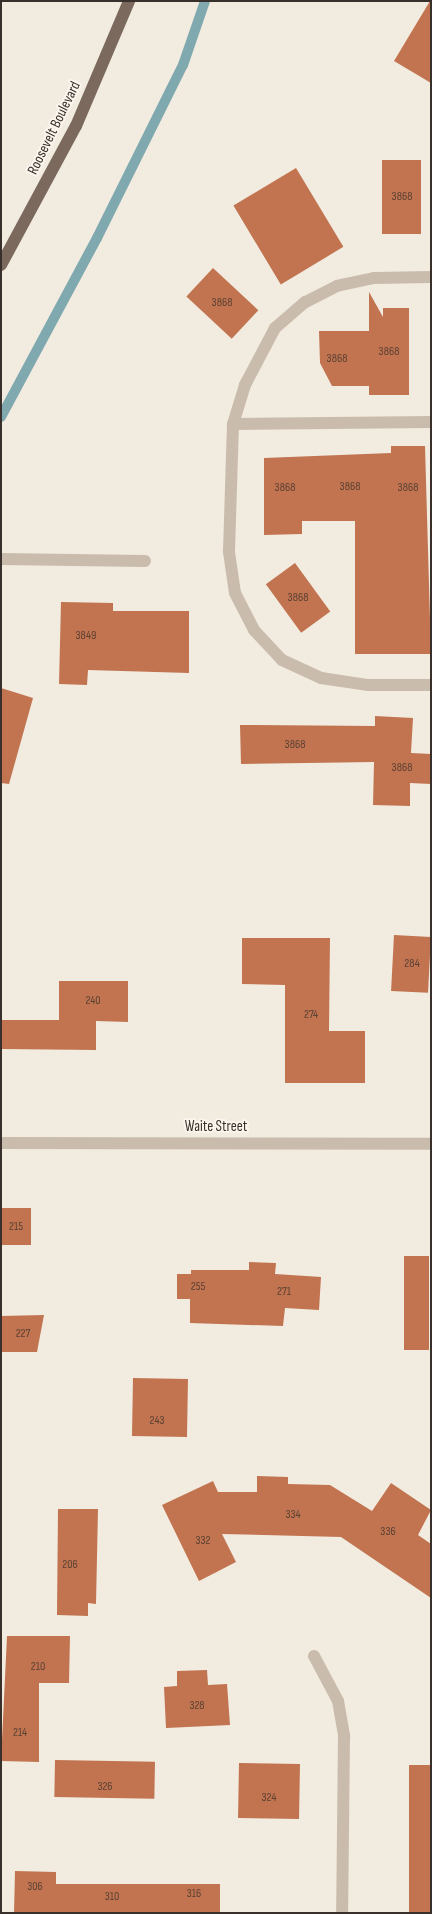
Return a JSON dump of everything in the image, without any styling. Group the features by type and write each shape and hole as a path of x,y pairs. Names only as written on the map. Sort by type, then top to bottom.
{"main road":[{"name":"Roosevelt Boulevard","path":"1,265 76,126 129,1"}],"street":[{"path":"431,278 374,278 337,286 305,302 276,328 258,354 233,424 229,552 235,593 254,630 282,660 321,678 368,685 431,685"},
{"path":"233,424 431,422"},
{"path":"1,559 145,561"},
{"name":"Waite Street","path":"1,1143 431,1144"},
{"path":"314,1656 338,1701 344,1736 342,1913"}],"building":[{"path":"431,1 431,83 394,61"},
{"path":"382,160 421,160 421,234 382,234"},
{"path":"296,168 343,247 281,284 233,206"},
{"path":"213,268 258,310 232,339 186,297"},
{"path":"369,292 383,317 383,308 409,308 409,395 369,395 369,386 332,386 320,363 319,331 369,331"},
{"path":"391,446 425,446 431,654 355,654 355,521 302,521 302,534 264,535 264,458 391,453"},
{"path":"295,563 330,612 301,633 266,584"},
{"path":"61,602 113,603 113,611 189,611 189,673 88,670 87,685 59,684"},
{"path":"1,688 33,698 9,784 1,783"},
{"path":"375,716 413,718 411,753 431,754 431,784 410,783 410,806 373,805 374,762 241,764 240,725 375,726"},
{"path":"394,935 431,937 428,993 391,991"},
{"path":"242,938 330,938 329,1031 365,1031 365,1083 285,1083 285,985 242,984"},
{"path":"59,981 128,981 128,1022 96,1021 96,1050 1,1049 1,1020 59,1020"},
{"path":"1,1208 31,1208 31,1245 1,1245"},
{"path":"404,1256 429,1256 429,1350 404,1350"},
{"path":"249,1262 276,1263 275,1274 321,1277 319,1310 285,1308 283,1326 190,1323 190,1299 177,1299 177,1274 191,1274 191,1270 249,1270"},
{"path":"44,1315 37,1352 1,1352 1,1316"},
{"path":"133,1378 188,1379 187,1437 132,1436"},
{"path":"257,1476 288,1477 288,1484 330,1485 372,1511 391,1483 431,1510 418,1535 431,1544 431,1598 341,1537 222,1534 236,1562 199,1581 162,1505 213,1481 218,1492 257,1492"},
{"path":"58,1509 98,1509 96,1604 88,1603 88,1616 57,1615"},
{"path":"7,1636 70,1636 69,1683 39,1683 39,1762 1,1761"},
{"path":"207,1670 208,1685 227,1684 230,1725 166,1728 164,1687 177,1686 177,1671"},
{"path":"55,1760 155,1762 154,1799 54,1797"},
{"path":"239,1763 300,1764 299,1819 238,1818"},
{"path":"409,1765 431,1765 431,1913 409,1913"},
{"path":"15,1871 56,1872 56,1884 220,1884 220,1913 14,1913"}],"waterway":[{"path":"1,417 97,238 183,65 205,1"}]}
